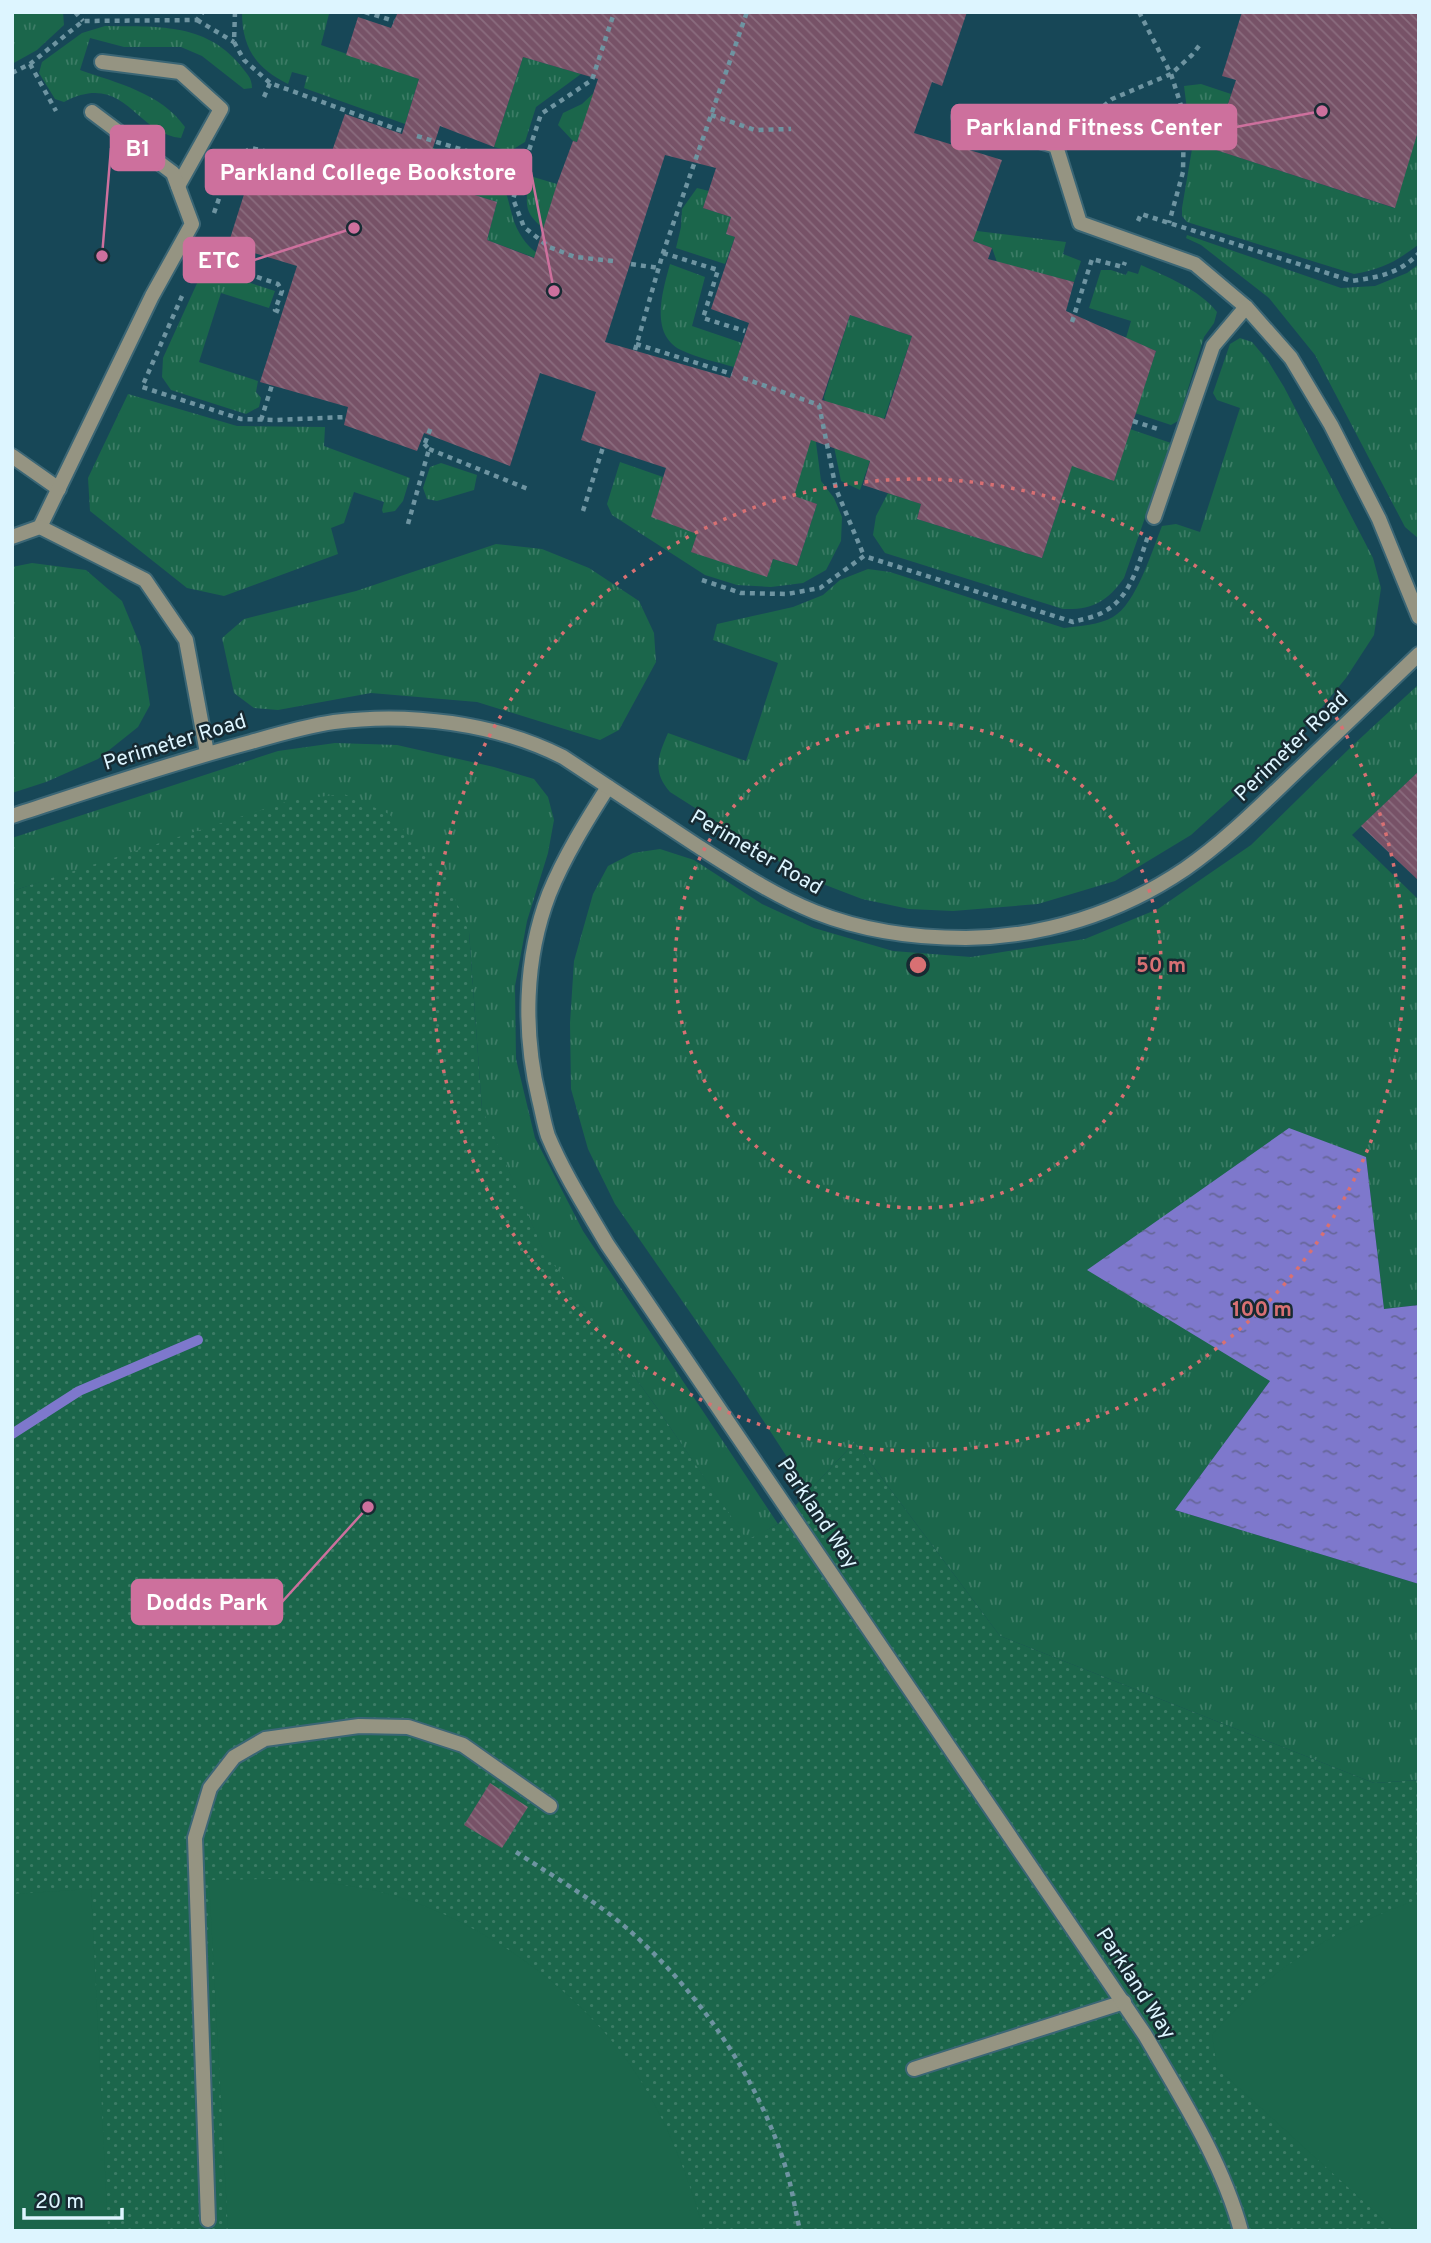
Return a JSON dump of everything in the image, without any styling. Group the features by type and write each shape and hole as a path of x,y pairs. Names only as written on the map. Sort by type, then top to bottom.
{"street":[{"path":"102,62 180,72 221,109 178,186"},
{"path":"12,537 40,527 152,296 192,224 173,173 92,112"},
{"path":"959,117 1056,146 1080,223 1195,264 1246,307 1291,358 1331,425 1379,519 1419,617"},
{"path":"1154,517 1213,346 1246,307"},
{"path":"12,456 59,489"},
{"path":"40,527 145,580 186,640 206,753"},
{"name":"Perimeter Road","path":"12,816 206,753 306,727 335,722 390,719 444,723 506,734 563,757 783,898 843,923 936,938 993,937 1046,930 1096,915 1143,894 1186,869 1242,823 1419,654"},
{"name":"Parkland Way","path":"608,787 585,822 549,893 530,979 527,1023 531,1068 547,1133 567,1177 607,1244 1145,2035 1191,2114 1218,2168 1241,2231"},
{"path":"208,2220 195,1838 210,1788 234,1757 265,1739 359,1726 408,1727 463,1745 550,1805"},
{"path":"914,2069 1124,2002"}],"path":[{"path":"75,12 83,21"},
{"path":"197,20 203,12"},
{"path":"234,42 235,12"},
{"path":"365,12 394,21"},
{"path":"635,350 663,253 747,12"},
{"path":"1139,12 1171,74 1184,115 1183,172 1169,223"},
{"path":"613,261 575,257 549,247 524,228 513,199 541,114 592,80 614,13"},
{"path":"12,73 30,64 83,21 197,20 234,42 244,60 270,83 402,131"},
{"path":"1056,146 1112,99 1171,74 1202,42"},
{"path":"30,64 56,111"},
{"path":"264,97 270,83"},
{"path":"711,115 755,130 791,129"},
{"path":"417,136 523,168"},
{"path":"211,221 232,161 251,145 334,167"},
{"path":"1138,222 1140,214 1352,281 1382,276 1407,265 1419,253"},
{"path":"194,269 203,246"},
{"path":"663,253 718,270 703,318 745,331"},
{"path":"199,258 278,285 282,291 275,310 282,313"},
{"path":"1072,322 1092,258 1123,267 1126,260"},
{"path":"631,264 659,268"},
{"path":"183,293 142,387 241,419 346,417"},
{"path":"636,344 732,374"},
{"path":"743,378 819,405 836,489 864,556 1073,622 1106,611 1122,595 1134,577 1154,517"},
{"path":"261,420 272,386"},
{"path":"408,524 431,427"},
{"path":"425,444 528,489"},
{"path":"583,511 603,447"},
{"path":"702,580 741,593 786,594 820,588 864,556"},
{"path":"516,1852 578,1892 629,1930 674,1975 710,2017 766,2118 789,2178 800,2231"}],"green space":[{"path":"12,12 63,12 64,25 37,50 12,64"},
{"path":"242,12 329,14 321,45 419,79 405,124 304,88 307,76 292,72 288,84 277,78 259,64 248,46"},
{"path":"105,26 160,27 195,34 226,51 248,75 252,88 244,89 202,56 181,47 124,47 90,38 80,70 151,97 175,115 185,127 181,138 165,134 152,126 116,98 102,94 85,94 64,102 55,99 39,73 42,62 82,33"},
{"path":"523,57 581,74 536,107 525,142 510,151 494,147"},
{"path":"1201,84 1231,94 1213,149 1394,208 1419,128 1419,244 1388,264 1354,274 1187,222 1182,216 1182,208 1192,149 1184,86"},
{"path":"600,87 593,122 585,119 577,142 573,141 558,125 563,113 582,104"},
{"path":"433,148 466,159 495,176 507,196 519,233 534,251 605,284 487,240 497,202 423,179"},
{"path":"530,176 557,184 554,237 532,218 529,212 527,198"},
{"path":"697,188 709,191 703,208 731,217 726,234 735,237 725,264 676,248 682,209"},
{"path":"966,227 977,231 1066,242 1063,254 1081,261 1074,282 997,262 992,248 962,237"},
{"path":"1187,235 1341,288 1375,286 1407,273 1419,264 1419,539 1405,527 1315,355 1269,298 1201,245 1186,238"},
{"path":"670,264 705,277 692,326 742,343 734,367 700,358 671,343 665,333 661,311"},
{"path":"1141,265 1192,290 1217,312 1214,323 1204,337 1178,421 1171,425 1135,413 1156,351 1126,338 1131,321 1089,308 1101,270 1126,275 1128,271 1138,274"},
{"path":"204,268 275,291 269,308 221,293 199,362 258,381 256,392 261,398 259,407 246,414 171,390 162,377 163,358"},
{"path":"850,315 912,336 860,490 841,481 824,397"},
{"path":"1240,338 1252,342 1284,387 1373,558 1381,588 1374,635 1346,678 1314,717 1254,778 1191,835 1115,881 1038,904 953,911 909,909 862,899 802,876 670,792 664,785 658,764 668,733 746,761 778,663 713,640 717,624 793,607 823,595 840,580 868,569 890,572 1064,628 1096,623 1113,617 1129,601 1136,589 1162,526 1176,524 1200,532 1240,408 1217,400 1213,393 1230,344"},
{"path":"128,394 237,426 325,427 324,446 410,478 403,501 395,511 383,513 384,502 354,492 344,523 331,528 338,554 224,596 187,588 90,511 88,478"},
{"path":"814,427 821,481 834,498 842,517 841,541 826,570 803,583 771,587 737,585 705,575 612,515 607,504 620,462 663,477 697,534 692,552 767,576 773,559 797,566 817,504 779,492"},
{"path":"1130,429 1171,443 1124,578 1105,599 1091,606 1063,609 885,553 873,535 876,516 888,493 921,504 917,519 1042,558 1069,475 1058,471"},
{"path":"441,463 477,475 474,490 437,501 427,499 423,488 430,467"},
{"path":"496,544 542,549 589,568 639,601 654,633 656,662 619,730 600,740 477,702 371,693 278,710 254,708 234,693 222,638 244,619 356,591"},
{"path":"32,563 86,570 122,601 141,647 150,705 138,727 98,759 46,782 12,793 12,567"},
{"path":"1419,684 1419,771 1352,835 1419,900 1419,1305 1384,1309 1366,1157 1270,1381 1175,1510 1419,1584 1419,1780 1374,1783 1000,1636 855,1442 809,1491 737,1380 615,1204 588,1149 571,1089 570,1023 574,961 593,894 608,866 633,853 660,849 694,860 762,904 814,928 893,951 971,957 1085,939 1158,909 1251,845"},
{"path":"335,743 397,745 494,767 534,779 548,797 554,820 548,853 527,921 515,986 516,1059 535,1138 583,1231 778,1524 747,1541 657,1408 544,1252 482,1110 469,932 128,855 12,891 12,838 278,751"},
{"path":"344,794 389,814 446,877 469,932 482,1109 544,1251 657,1408 747,1540 778,1524 855,1442 1000,1636 1374,1783 1419,1780 1419,2231 12,2231 12,891 292,800"},
{"path":"271,1879 351,1886 414,1902 488,1937 556,1985 587,2013 614,2043 648,2093 676,2150 704,2231 228,2231 209,1880"},
{"path":"91,1889 108,2231 12,2231 12,1894"},
{"path":"1419,1899 1419,2231 1396,2231 1217,2068 1212,2035 1240,2005 1308,1951 1351,1927"}],"water":[{"path":"1289,1128 1366,1157 1384,1309 1419,1305 1419,1584 1175,1510 1270,1381 1087,1270"}],"building":[{"path":"398,12 967,12 942,86 932,82 914,133 1002,160 973,241 992,248 988,259 1074,282 1066,311 1156,351 1114,481 1072,466 1042,558 917,519 921,504 863,485 870,461 811,440 794,496 817,504 797,566 773,559 767,577 691,552 697,534 651,517 666,468 581,440 596,392 540,373 510,466 424,433 417,451 344,425 348,407 260,382 297,266 228,245 257,153 324,174 345,114 402,134 419,79 346,55 358,17 391,28","holes":["523,57 598,79 577,142 573,141 557,184 534,258 487,240 497,202 423,179 440,126 494,147","665,155 716,168 703,208 731,217 726,234 735,237 711,309 749,323 730,378 605,342","850,315 912,336 885,419 822,400"]},
{"path":"1242,12 1419,12 1419,128 1395,208 1213,149 1236,80 1222,76"},
{"path":"1419,771 1419,881 1361,826"},
{"path":"490,1783 528,1807 502,1848 464,1825"}],"waterway":[{"path":"12,1434 79,1391 198,1340"}],"place":[{"name":"Parkland Fitness Center","path":"1322,111"},
{"name":"ETC","path":"354,228"},
{"name":"B1","path":"102,256"},
{"name":"Parkland College Bookstore","path":"554,291"},
{"name":"Dodds Park","path":"368,1507"}]}
